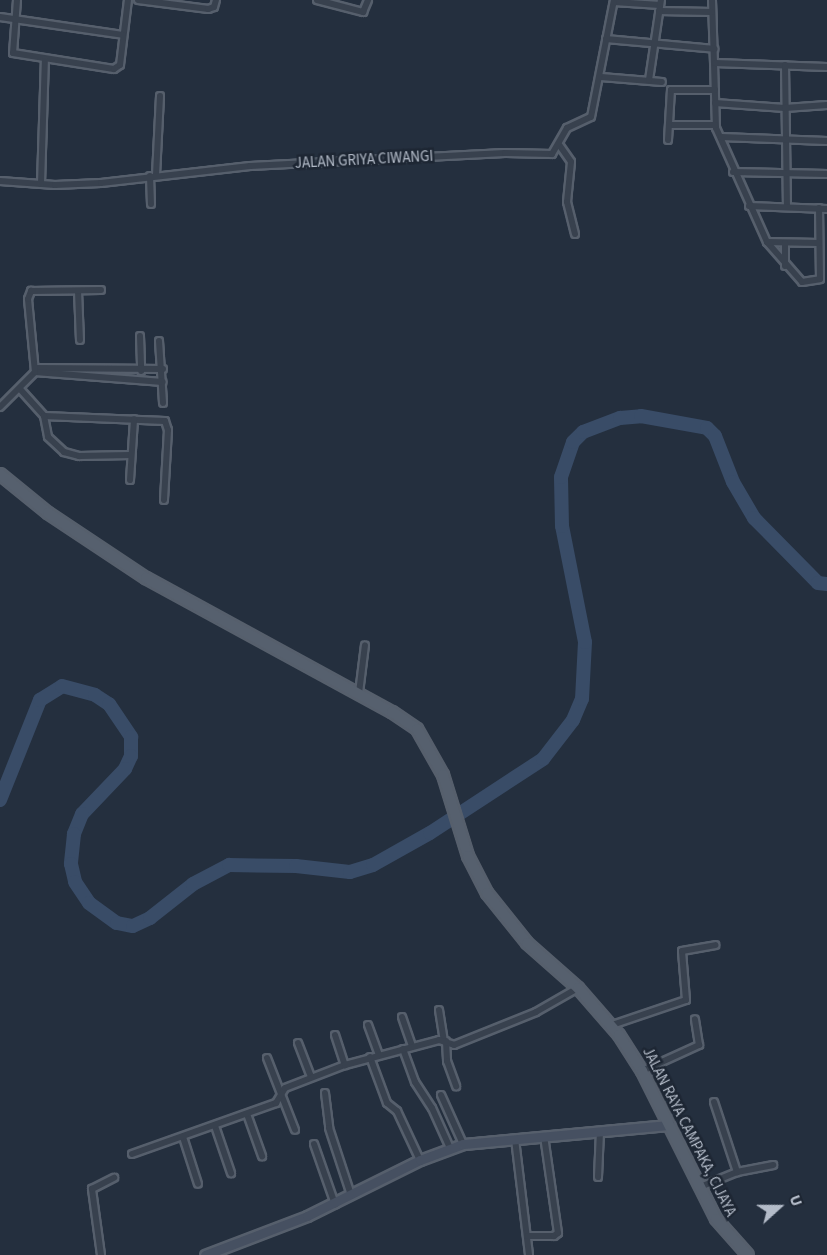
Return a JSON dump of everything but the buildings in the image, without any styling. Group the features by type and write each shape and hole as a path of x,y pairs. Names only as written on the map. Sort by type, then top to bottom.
{"main road":[{"name":"JALAN RAYA CAMPAKA, CIJAYA","path":"0,474 48,513 146,578 359,693 417,729 443,774 468,856 487,893 527,944 578,988 612,1025 642,1071 722,1228 748,1255"}],"street":[{"path":"17,0 13,53 117,69 128,0"},
{"path":"138,0 208,9 214,8 216,0"},
{"path":"318,0 363,12 368,0"},
{"path":"712,0 715,49 715,125 733,172 767,242 785,267 801,282 820,279 819,208"},
{"path":"575,234 567,202 571,162 560,146 567,128 591,117 601,76 614,1 712,12"},
{"path":"649,80 660,5"},
{"path":"0,17 123,35"},
{"path":"606,39 715,49"},
{"path":"41,184 45,59"},
{"path":"715,63 827,67"},
{"path":"785,65 787,207"},
{"path":"601,76 662,82"},
{"path":"668,140 671,90 715,90"},
{"path":"151,204 160,96"},
{"path":"716,103 784,108 827,105"},
{"path":"669,125 715,125"},
{"path":"721,137 827,141"},
{"name":"JALAN GRIYA CIWANGI","path":"0,181 41,184 101,183 153,175 383,158 552,154 560,146"},
{"path":"733,172 827,174"},
{"path":"749,206 827,208"},
{"path":"767,242 819,243"},
{"path":"785,243 785,267"},
{"path":"0,407 20,389 35,370 28,295 31,291 101,290"},
{"path":"78,291 80,340"},
{"path":"140,336 141,371"},
{"path":"159,341 163,369 163,403"},
{"path":"35,370 141,371 163,369"},
{"path":"35,370 163,382"},
{"path":"20,389 44,416 48,437 64,452 79,456 131,455"},
{"path":"44,416 160,420 168,425 164,501"},
{"path":"130,480 135,419"},
{"path":"359,693 365,645"},
{"path":"612,1025 686,1000 682,951 715,945"},
{"path":"132,1154 276,1103 281,1092 311,1077 345,1065 412,1046 445,1040 454,1045 496,1029 578,988"},
{"path":"439,1010 447,1061 456,1086"},
{"path":"402,1017 412,1046"},
{"path":"642,1071 699,1045 695,1019"},
{"path":"368,1025 379,1055"},
{"path":"335,1035 345,1065"},
{"path":"298,1043 311,1077"},
{"path":"403,1048 415,1082 432,1108 450,1148"},
{"path":"370,1057 387,1103 397,1111 420,1160"},
{"path":"267,1058 295,1130"},
{"path":"325,1093 329,1128 351,1195"},
{"path":"441,1095 463,1144"},
{"path":"714,1102 737,1172"},
{"path":"247,1114 261,1156"},
{"path":"205,1255 335,1204 420,1160 463,1144 669,1125"},
{"path":"215,1126 231,1173"},
{"path":"598,1177 600,1131"},
{"path":"528,1236 554,1236 558,1233 544,1136"},
{"path":"183,1137 198,1184"},
{"path":"515,1139 529,1255"},
{"path":"314,1144 335,1204"},
{"path":"700,1187 737,1172 773,1165"},
{"path":"101,1255 92,1189 114,1178"}],"waterway":[{"path":"0,800 40,700 62,686 95,695 109,704 131,737 131,756 125,769 82,814 74,834 71,864 75,882 89,903 117,923 133,926 150,918 193,884 229,865 296,866 350,872 373,865 430,833 543,759 573,720 582,699 585,642 562,526 561,477 573,442 583,432 620,418 641,416 707,428 715,436 733,482 754,518 818,583 827,584"}]}
